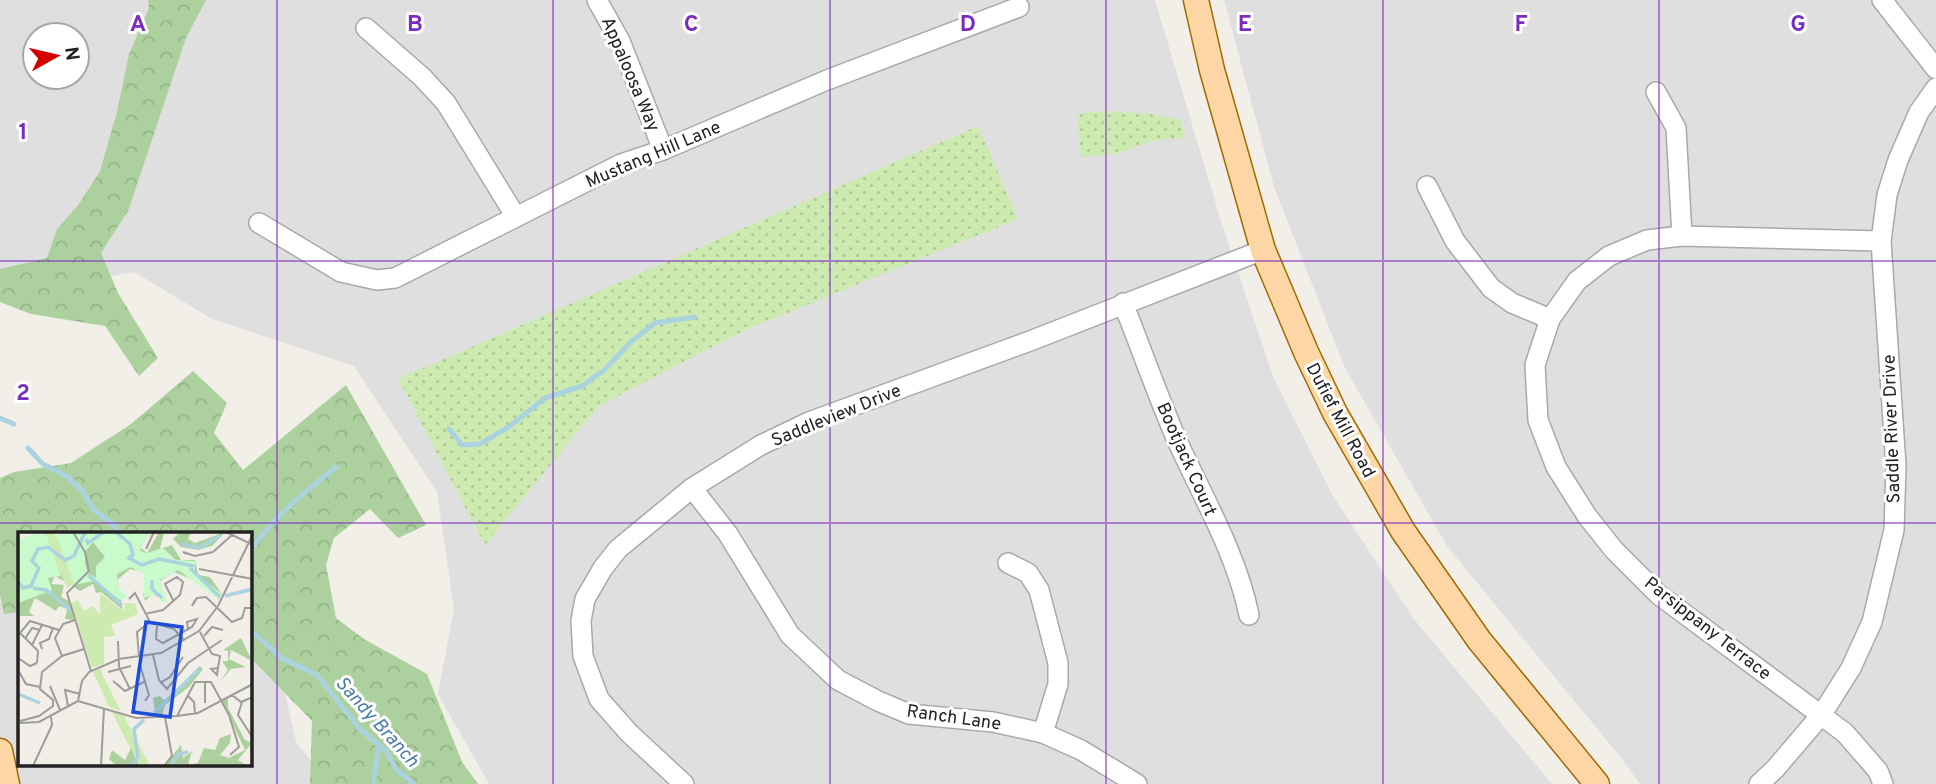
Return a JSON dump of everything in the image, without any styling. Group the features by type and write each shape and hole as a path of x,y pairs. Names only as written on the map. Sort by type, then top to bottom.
{"main road":[{"name":"Dufief Mill Road","path":"1196,0 1212,70 1263,250 1306,352 1335,412 1403,531 1479,640 1597,784"},
{"path":"0,751 7,784"}],"street":[{"name":"Appaloosa Way","path":"597,0 620,41 663,150"},
{"path":"1882,0 1936,69"},
{"name":"Mustang Hill Lane","path":"259,223 341,272 377,280 395,278 621,164 663,150 827,80 1019,7"},
{"path":"366,28 422,77 446,103 516,217"},
{"name":"Saddle River Drive","path":"1759,784 1822,714 1851,668 1872,622 1894,530 1896,466 1881,241 1887,195 1898,160 1919,112 1936,88"},
{"path":"1656,92 1676,128 1682,236"},
{"path":"1427,186 1455,241 1491,288 1513,303 1550,319"},
{"name":"Parsippany Terrace","path":"1881,241 1682,236 1647,240 1609,256 1577,281 1550,319 1535,365 1538,420 1556,467 1587,516 1614,550 1659,595 1845,733 1878,771 1883,784"},
{"name":"Saddleview Drive","path":"684,784 629,733 599,699 583,656 581,621 585,599 618,549 692,488 761,445 809,422 1030,341 1263,250"},
{"name":"Bootjack Court","path":"1123,303 1175,436 1232,558 1249,615"},
{"name":"Ranch Lane","path":"692,488 727,534 790,635 838,680 909,714 993,722 1043,733 1081,750 1137,784"},
{"path":"1008,563 1028,573 1039,590 1058,663 1058,684 1043,733"}],"shaded area":[{"path":"0,0 1155,0 1220,218 1274,379 1333,496 1413,618 1552,784 489,784 438,694 454,609 437,492 354,366 212,319 134,272 0,296"},
{"path":"1224,0 1936,0 1936,784 1640,784 1447,546 1345,368 1274,187"},
{"path":"18,592 18,766 252,766 252,642 278,661 296,742 329,784 0,784 0,595"}],"green space":[{"path":"148,0 206,0 186,38 128,211 101,253 118,293 158,358 139,376 105,326 31,314 0,302 0,269 47,258 57,229 79,204 100,171 117,112 129,54 149,8"},
{"path":"1106,111 1151,114 1181,120 1185,138 1156,140 1115,154 1081,157 1077,114"},
{"path":"978,126 1018,219 743,331 599,406 485,545 398,379"},
{"path":"193,371 227,403 214,433 243,470 346,385 426,525 398,538 370,509 334,538 326,565 336,618 364,639 427,674 462,762 478,784 310,784 312,721 252,659 252,532 18,532 18,612 4,614 0,594 0,478 14,472 71,463 131,424"}],"waterway":[{"path":"449,429 462,445 480,444 510,426 545,398 582,386 603,371 633,340 655,323 695,317"},
{"name":"Sandy Branch","path":"0,418 14,424"},
{"name":"Sandy Branch","path":"28,448 43,464 68,477 83,492 95,511 114,525 119,532"},
{"path":"252,548 279,516 336,467"},
{"name":"Sandy Branch","path":"252,632 283,659 316,674 361,730 386,751 396,769 414,784"},
{"path":"373,784 379,745"}]}
